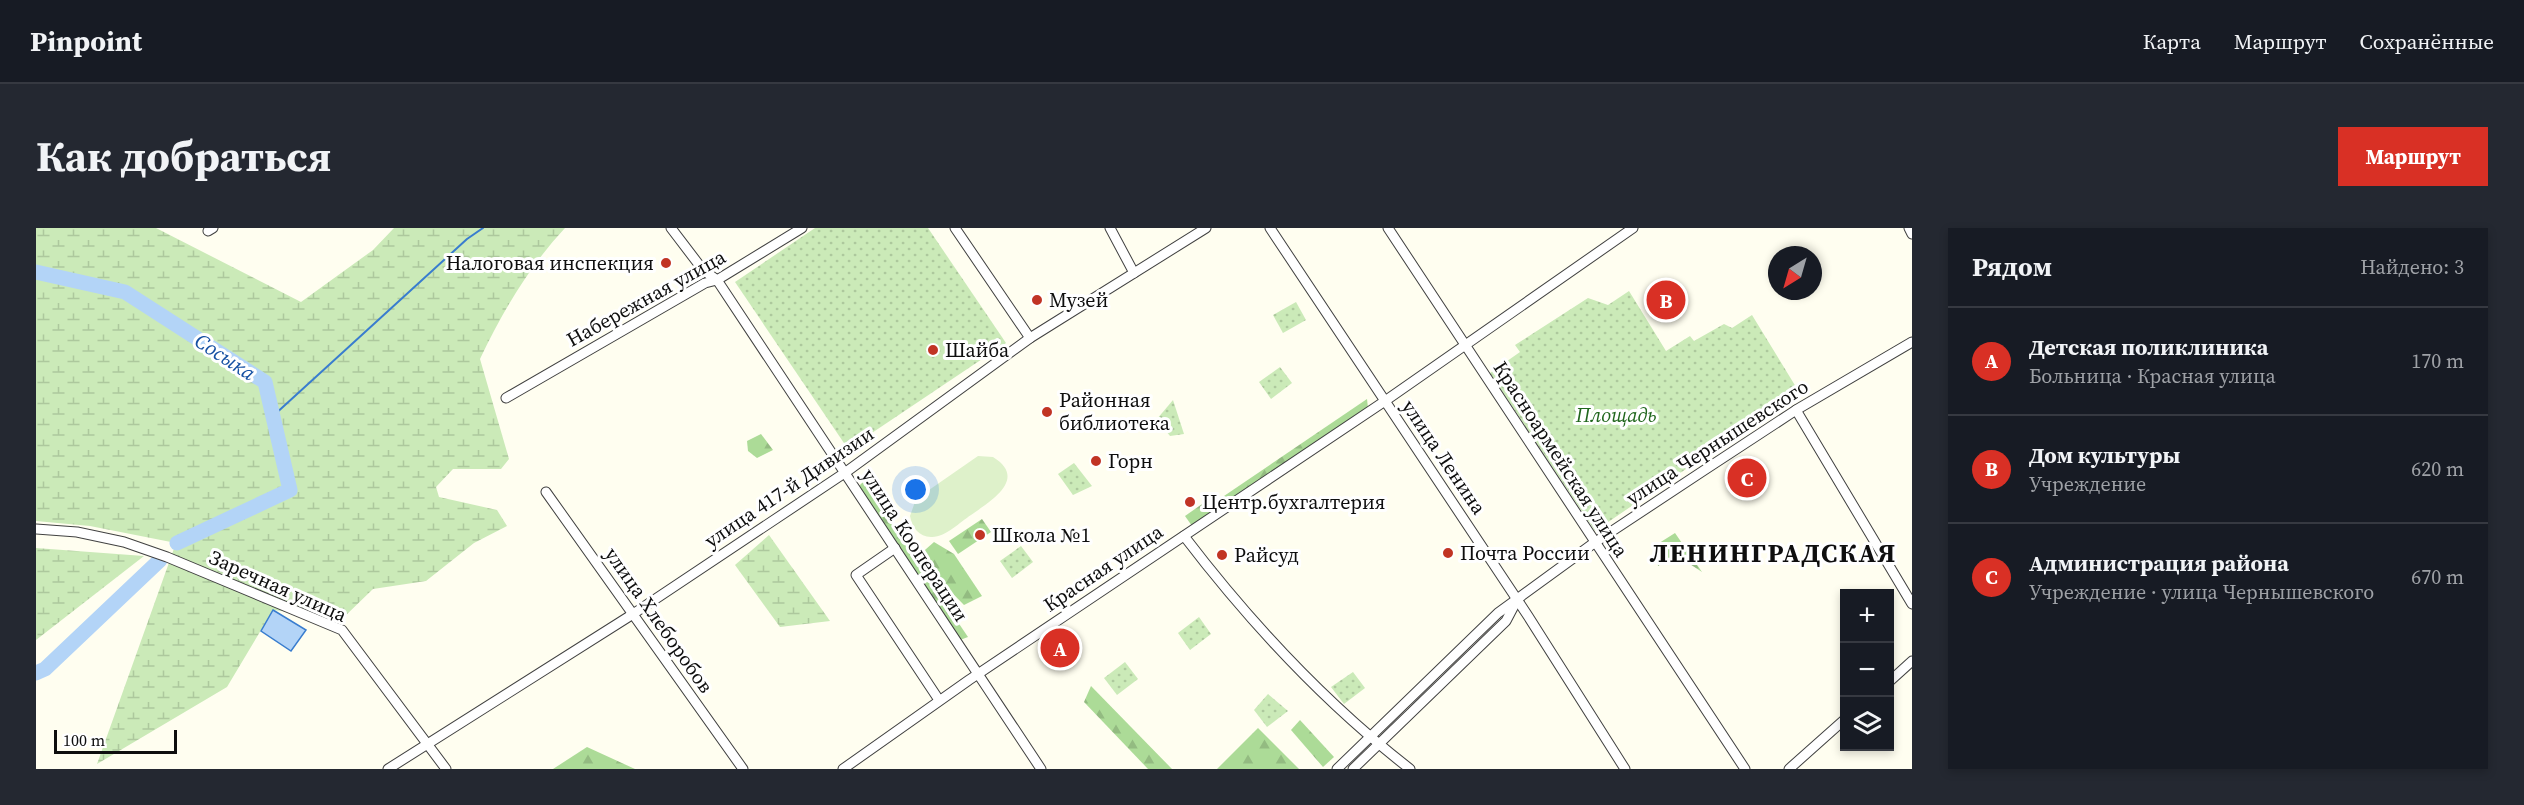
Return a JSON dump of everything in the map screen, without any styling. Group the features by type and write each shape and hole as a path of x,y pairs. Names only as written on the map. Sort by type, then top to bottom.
{"street":[{"name":"улица Кооперации","path":"671,228 704,270 717,280 1041,769"},
{"name":"Набережная улица","path":"506,398 705,283 717,280 802,228"},
{"path":"954,228 1030,338"},
{"path":"1110,228 1134,273"},
{"name":"улица 417-й Дивизии","path":"388,769 633,614 846,472 1030,338 1206,228"},
{"name":"улица Ленина","path":"1270,228 1517,600 1625,769"},
{"name":"Красноармейская улица","path":"1388,228 1745,769"},
{"path":"1464,345 1633,228"},
{"path":"1909,228 1912,234"},
{"name":"улица Чернышевского","path":"1337,769 1498,613 1594,543 1796,410 1912,342"},
{"name":"Красная улица","path":"843,769 939,700 1385,401 1464,345"},
{"path":"1796,410 1912,604"},
{"name":"улица Хлеборобов","path":"546,492 743,769"},
{"name":"Заречная улица","path":"36,529 77,532 124,542 167,556 342,630 446,769"},
{"path":"1184,536 1281,650 1370,738 1410,769"},
{"path":"895,548 856,575 939,700"},
{"name":"улица Чернышевского","path":"1353,769 1506,621 1517,600"},
{"path":"1894,677 1912,661"},
{"path":"1789,769 1840,724"}],"green space":[{"path":"36,228 156,228 301,302 373,250 394,228 565,228 517,290 480,359 509,459 501,469 453,469 436,487 439,497 497,510 507,526 474,543 426,581 373,589 343,618 273,610 227,687 97,764 176,543 90,526 36,521"},
{"path":"815,228 928,228 1006,343 848,449 735,282"},
{"name":"Площадь","path":"1629,291 1666,351 1690,336 1694,341 1724,324 1732,328 1752,315 1796,387 1779,398 1777,407 1595,531 1490,373 1520,352 1515,345 1588,298 1608,305"},
{"path":"1296,302 1306,320 1283,333 1273,315"},
{"path":"1280,367 1292,383 1271,399 1259,382"},
{"path":"1367,399 1368,408 1228,501 1224,496"},
{"path":"1173,400 1184,434 1170,436 1157,419"},
{"path":"761,434 773,450 757,458 748,451 747,441"},
{"path":"978,456 993,457 1003,465 1007,474 1007,482 1002,489 987,504 942,535 927,537 920,533 912,524 910,516 916,499"},
{"path":"1074,463 1092,486 1073,495 1058,474"},
{"path":"863,482 968,637 960,640 859,486"},
{"path":"1215,495 1224,506 1192,526 1185,516"},
{"path":"982,519 991,532 958,554 949,541"},
{"path":"1675,533 1702,572 1676,555 1658,566 1656,545"},
{"path":"769,535 830,621 780,627 735,565"},
{"path":"934,542 954,554 982,596 964,605 917,557"},
{"path":"1021,546 1033,562 1012,578 1000,561"},
{"path":"36,548 144,556 36,640"},
{"path":"1199,617 1211,634 1190,650 1178,633"},
{"path":"1125,662 1138,679 1117,695 1104,678"},
{"path":"1353,672 1365,688 1344,704 1331,687"},
{"path":"1091,686 1172,769 1148,769 1084,702"},
{"path":"1268,694 1288,711 1267,727 1254,710"},
{"path":"1300,720 1334,757 1323,767 1291,730"},
{"path":"1258,728 1299,769 1217,769"},
{"path":"587,747 635,769 553,769"}],"water":[{"path":"273,610 306,630 291,651 261,631"}],"waterway":[{"path":"273,416 467,239 483,228"},
{"name":"Сосыка","path":"36,272 125,292 265,382 290,490 177,543"},
{"name":"Сосыка","path":"36,673 45,669 160,560"}],"place":[{"name":"Налоговая инспекция","path":"666,263"},
{"name":"Музей","path":"1037,300"},
{"name":"Дом культуры","path":"1666,300"},
{"name":"Шайба","path":"933,350"},
{"name":"Районная библиотека","path":"1047,412"},
{"name":"Горн","path":"1096,461"},
{"name":"Администрация района","path":"1747,478"},
{"name":"Центр.бухгалтерия","path":"1190,502"},
{"name":"Школа №1","path":"980,535"},
{"name":"Почта России","path":"1448,553"},
{"name":"Райсуд","path":"1222,555"},
{"name":"Детская поликлиника","path":"1060,648"}],"district":[{"name":"ЛЕНИНГРАДСКАЯ","path":"1773,553"}]}
